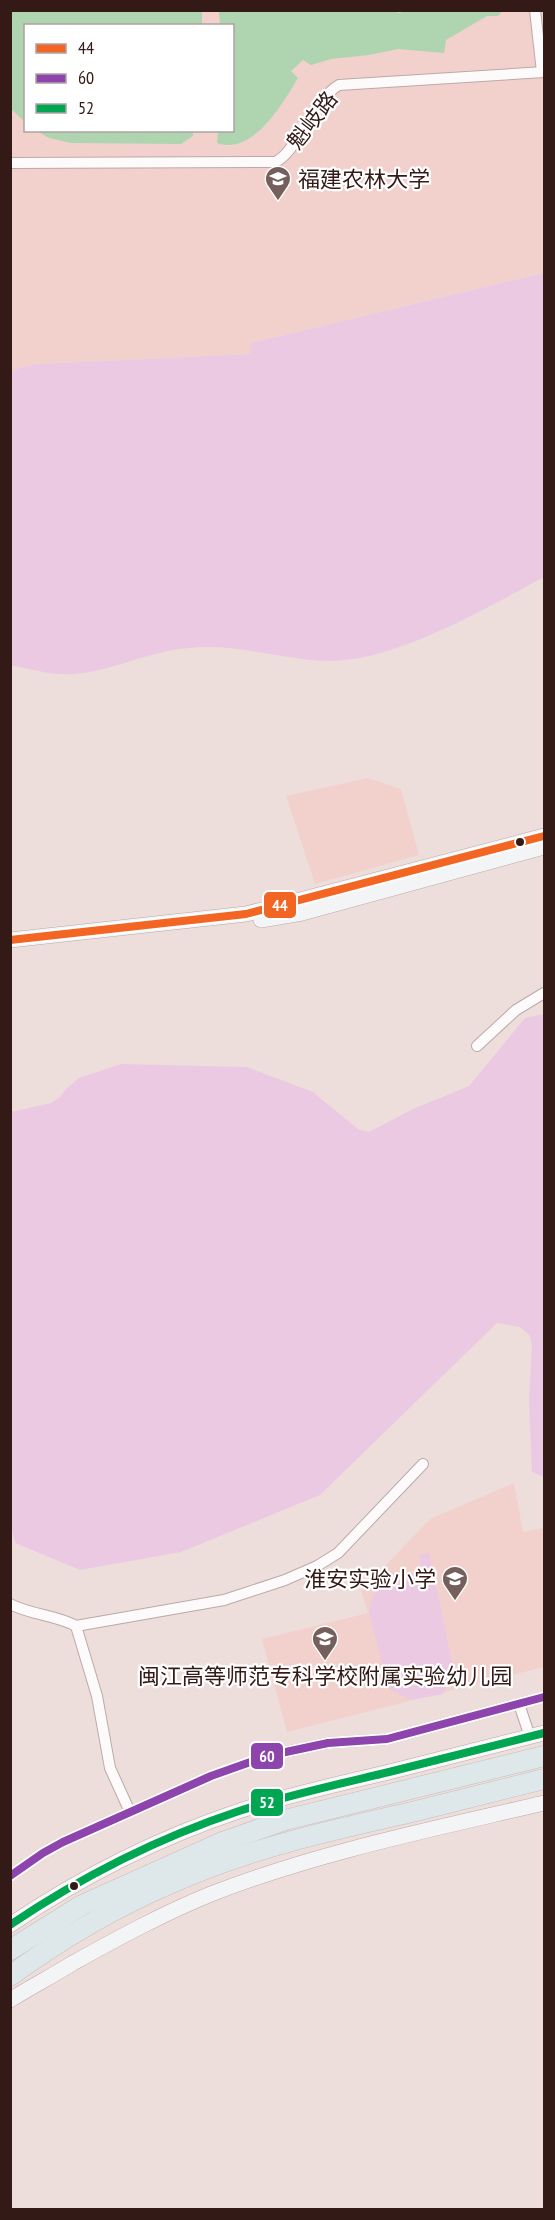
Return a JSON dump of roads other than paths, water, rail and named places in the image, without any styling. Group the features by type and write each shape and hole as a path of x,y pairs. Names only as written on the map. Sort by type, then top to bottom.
{"highway":[{"path":"10,1950 82,1905 220,1843 285,1820 544,1756"},
{"path":"10,1976 52,1946 99,1918 177,1880 209,1868 326,1832 544,1779"}],"main road":[{"path":"10,939 246,914 544,836"},
{"path":"10,950 242,924 292,915 544,847"},
{"path":"10,1925 64,1890 117,1862 237,1812 306,1791 537,1735"},
{"path":"10,2000 129,1932 231,1887 292,1866 367,1845 544,1803"}],"street":[{"path":"535,10 543,72"},
{"name":"魁岐路","path":"10,163 275,162 285,154 327,94 339,85 543,72"},
{"path":"477,1046 516,1010 544,993"},
{"path":"10,1604 26,1612 76,1626 224,1600 285,1580 317,1566 338,1553 423,1464"},
{"path":"76,1626 97,1696 110,1768 130,1812"},
{"path":"10,1876 53,1847 212,1776 267,1756 328,1743 387,1739 544,1697"},
{"path":"519,1704 537,1735"}],"place":[{"name":"福建农林大学","path":"278,202"},
{"name":"淮安实验小学","path":"455,1602"},
{"name":"闽江高等师范专科学校附属实验幼儿园","path":"325,1662"}]}
